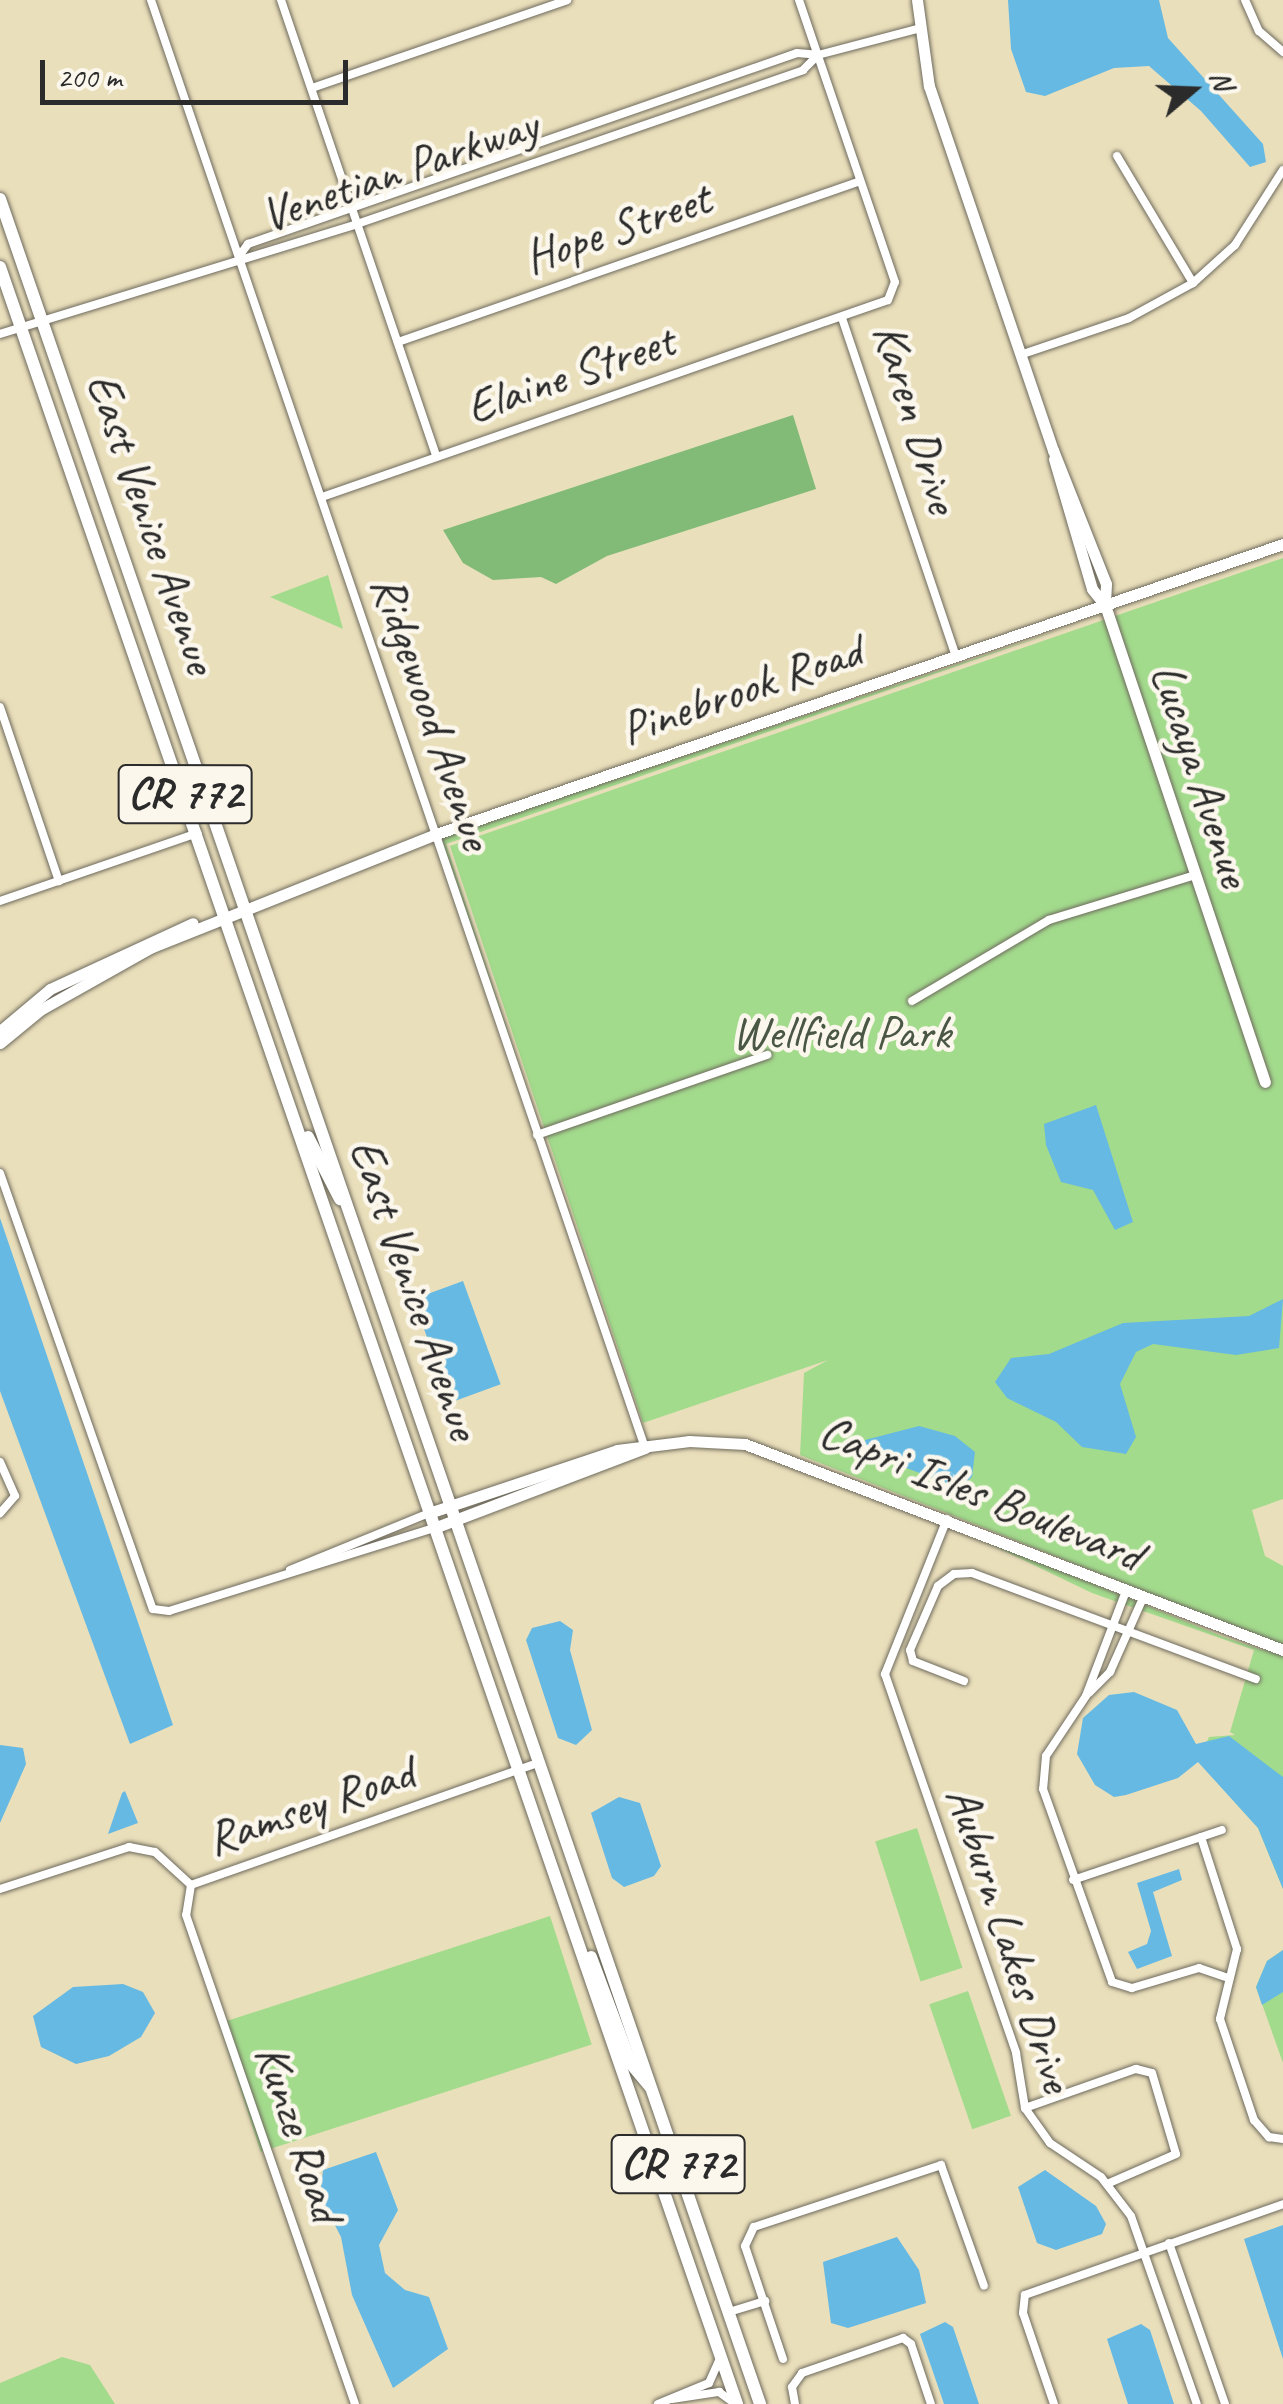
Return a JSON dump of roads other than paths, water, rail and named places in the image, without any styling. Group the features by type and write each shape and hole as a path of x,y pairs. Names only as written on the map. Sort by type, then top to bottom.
{"main road":[{"name":"East Venice Avenue","path":"0,199 760,2404"},
{"name":"East Venice Avenue","path":"0,267 736,2404"},
{"path":"294,1117 346,1203"},
{"path":"322,1198 342,1214 369,1292 384,1313"},
{"path":"574,1929 598,1972 634,2073 653,2090"}],"street":[{"name":"Ridgewood Avenue","path":"152,0 645,1448"},
{"path":"281,0 436,456"},
{"path":"312,88 568,0"},
{"name":"Karen Drive","path":"800,0 894,288 884,303 842,318 956,656"},
{"name":"Lucaya Avenue","path":"917,0 917,29 928,86 1053,450 1092,589 1106,605 1265,1082"},
{"path":"1246,0 1259,31 1283,52"},
{"name":"Venetian Parkway","path":"818,55 803,70 255,258 240,255 248,244 797,53 818,55 917,29"},
{"path":"652,103 658,120"},
{"path":"506,154 512,170"},
{"path":"1117,156 1193,284"},
{"path":"1020,355 1129,318 1193,284 1235,244 1283,170"},
{"name":"Hope Street","path":"398,342 860,182"},
{"path":"0,334 240,255"},
{"name":"Elaine Street","path":"322,497 842,318"},
{"name":"Pinebrook Road","path":"0,1030 50,989 200,920 226,917 436,834 1283,544"},
{"path":"0,707 59,881"},
{"path":"0,901 198,833"},
{"path":"912,1001 1063,914 1195,876"},
{"name":"Pinebrook Road","path":"0,1043 112,961"},
{"path":"537,1134 768,1055"},
{"path":"0,1173 148,1603 169,1610 434,1528"},
{"name":"Capri Isles Boulevard","path":"429,1513 582,1459 701,1440 744,1444 1283,1650"},
{"name":"Capri Isles Boulevard","path":"434,1528 645,1448"},
{"path":"0,1462 15,1496 0,1512"},
{"path":"287,1572 429,1513"},
{"name":"Auburn Lakes Drive","path":"947,1520 884,1669 1016,2053 1025,2108 1050,2143 1107,2184 1146,2251 1198,2404"},
{"path":"964,1681 910,1656 938,1586 954,1574 994,1576 1256,1679"},
{"path":"1086,1696 1126,1591"},
{"path":"1143,1598 1110,1672 1086,1696 1051,1746 1041,1780 1112,1982 1132,1988 1199,1968 1228,1978"},
{"name":"Ramsey Road","path":"0,1889 129,1846 155,1852 191,1885 538,1763"},
{"path":"1074,1880 1222,1830"},
{"path":"1200,1837 1236,1941 1218,2014 1254,2120 1270,2138 1283,2138"},
{"name":"Kunze Road","path":"191,1885 186,1915 355,2404"},
{"path":"1025,2108 1136,2069 1152,2073 1176,2154 1107,2184"},
{"path":"783,2359 745,2246 750,2229 938,2164 984,2286"},
{"path":"1054,2404 1023,2298 1283,2204"},
{"path":"1169,2243 1225,2404"},
{"path":"729,2312 765,2301"},
{"path":"658,2404 714,2378 720,2361 713,2338"},
{"path":"795,2404 792,2387 802,2373 903,2338 931,2404"},
{"path":"672,2399 719,2392 736,2404"}],"water":[{"path":"1008,0 1159,0 1168,38 1263,144 1266,162 1250,167 1201,111 1149,66 1114,68 1045,96 1026,92 1011,49"},
{"path":"1096,1105 1133,1222 1115,1230 1093,1190 1061,1182 1046,1145 1044,1124"},
{"path":"0,1218 173,1725 130,1744 0,1391"},
{"path":"463,1281 501,1384 451,1402 413,1299"},
{"path":"1283,1299 1279,1348 1236,1355 1153,1344 1136,1352 1120,1384 1136,1437 1126,1454 1082,1447 1056,1422 1007,1398 995,1382 1011,1358 1049,1354 1123,1323 1249,1316"},
{"path":"919,1426 955,1436 975,1452 972,1477 960,1488 866,1453 865,1440"},
{"path":"560,1621 573,1630 570,1650 592,1730 576,1745 558,1738 526,1640 532,1628"},
{"path":"1134,1692 1177,1710 1196,1744 1229,1736 1283,1777 1283,1889 1258,1828 1198,1762 1178,1778 1126,1795 1114,1797 1095,1785 1077,1754 1083,1718 1109,1695"},
{"path":"0,1745 23,1748 26,1764 0,1823"},
{"path":"125,1791 138,1823 108,1834 122,1793"},
{"path":"619,1797 640,1803 661,1866 654,1876 624,1887 612,1878 591,1813"},
{"path":"1179,1869 1182,1880 1153,1892 1172,1956 1137,1969 1128,1952 1147,1944 1151,1931 1137,1883"},
{"path":"1283,1950 1283,1992 1262,2005 1256,1987 1267,1961"},
{"path":"123,1984 143,1992 155,2013 141,2037 109,2056 76,2064 41,2047 33,2016 73,1987"},
{"path":"376,2152 398,2210 379,2245 385,2273 405,2290 429,2297 448,2349 393,2388 352,2295 341,2237 320,2196 323,2170"},
{"path":"1045,2170 1096,2206 1106,2224 1102,2234 1056,2250 1037,2243 1018,2187"},
{"path":"1283,2225 1283,2359 1244,2239"},
{"path":"897,2237 919,2270 926,2303 848,2328 831,2323 823,2262"},
{"path":"945,2322 953,2327 979,2404 944,2404 920,2334"},
{"path":"1141,2324 1150,2330 1174,2404 1128,2404 1107,2339"}],"park label":[{"name":"Wellfield Park","path":"841,1033"}]}
